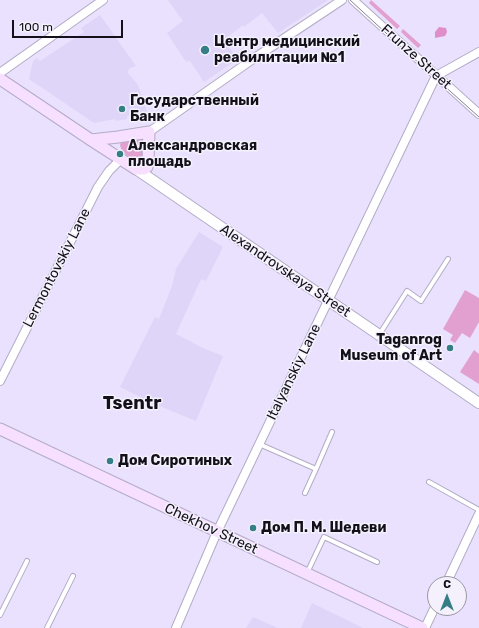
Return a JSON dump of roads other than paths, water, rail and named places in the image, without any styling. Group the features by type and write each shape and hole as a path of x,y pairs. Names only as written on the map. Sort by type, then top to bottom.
{"main road":[{"path":"0,79 91,140 136,169 144,169 147,167 149,132 118,138 91,140"},
{"path":"117,157 112,146 113,141 118,138"},
{"name":"Chekhov Street","path":"0,429 422,628"}],"street":[{"path":"0,73 103,0"},
{"path":"149,132 163,124 252,59 342,0"},
{"name":"Frunze Street","path":"353,0 479,114"},
{"path":"436,76 479,52"},
{"name":"Italyanskiy Lane","path":"176,628 259,444 436,76"},
{"name":"Lermontovskiy Lane","path":"0,381 98,187 117,157"},
{"path":"148,162 152,180"},
{"name":"Alexandrovskaya Street","path":"136,169 479,403"},
{"path":"450,576 479,514"},
{"path":"425,628 431,616"}],"lane":[{"path":"379,335 407,291 421,300 448,259"},
{"path":"305,493 332,432"},
{"path":"259,444 316,469"},
{"path":"429,482 479,510"},
{"path":"307,574 324,537 377,562"},
{"path":"0,615 27,561"},
{"path":"47,628 73,576"}],"tram line":[{"path":"350,0 479,117"}],"place":[{"name":"Центр медицинский реабилитации №1","path":"205,50"},
{"name":"Государственный Банк","path":"122,109"},
{"name":"Александровская площадь","path":"120,154"},
{"name":"Taganrog Museum of Art","path":"450,348"},
{"name":"Дом Сиротиных","path":"110,461"},
{"name":"Дом П. М. Шедеви","path":"253,528"}],"district":[{"name":"Tsentr","path":"132,404"}]}
